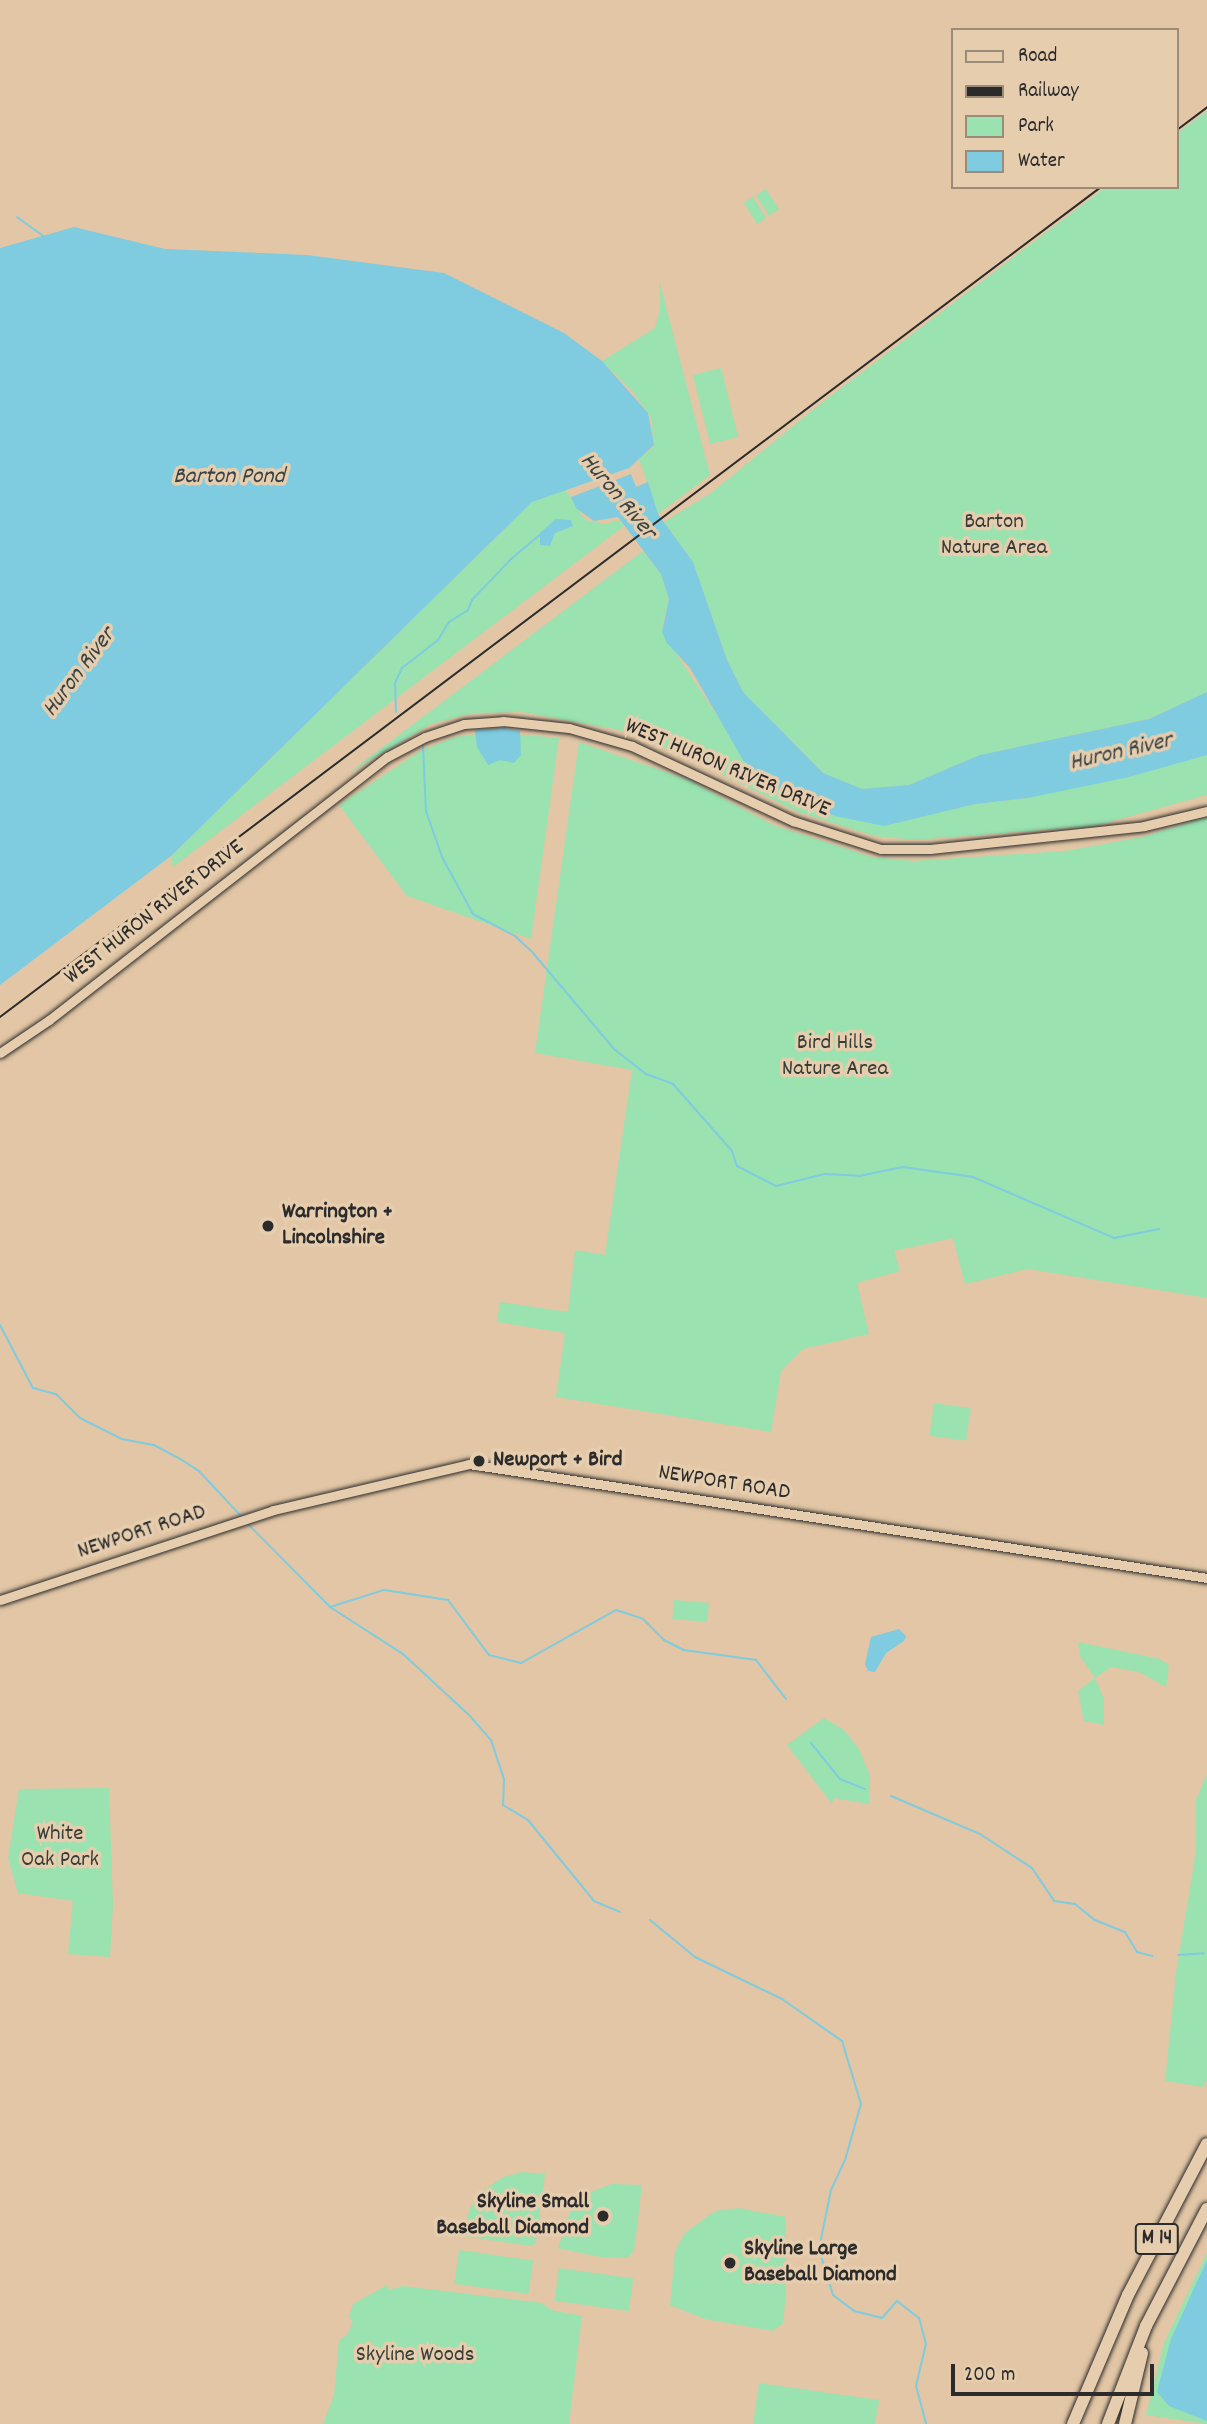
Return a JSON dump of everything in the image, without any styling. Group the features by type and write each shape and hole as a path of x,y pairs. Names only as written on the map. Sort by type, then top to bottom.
{"highway":[{"name":"M 14","path":"1076,2424 1092,2376 1128,2295 1207,2144"},
{"name":"M 14","path":"1108,2424 1146,2326 1207,2209"},
{"path":"1125,2424 1142,2353 1169,2282"}],"street":[{"name":"WEST HURON RIVER DRIVE","path":"0,1053 49,1020 387,757 425,737 464,724 491,721 569,728 632,746 793,821 881,849 930,849 1090,833 1207,811"},
{"name":"NEWPORT ROAD","path":"0,1600 346,1489 469,1464 1207,1578"}],"green space":[{"name":"Barton Nature Area","path":"1207,111 1207,692 1148,719 980,755 909,785 862,789 823,773 743,692 727,660 693,562 664,522 711,493 819,405 1103,189 1179,189 1179,132"},
{"path":"766,189 779,209 769,216 756,196"},
{"path":"753,197 766,218 757,224 744,203"},
{"path":"659,280 710,475 658,514 639,459 653,447 652,419 633,392 602,361 655,328 660,310"},
{"path":"721,368 738,437 710,444 693,375"},
{"path":"564,487 585,520 604,524 620,520 624,526 173,867 171,856 532,502"},
{"path":"643,551 661,574 669,600 662,626 677,655 714,711 787,797 975,804 1028,798 1207,755 1207,795 1095,826 915,840 874,836 798,812 691,759 619,730 522,712 473,713 431,724 346,775"},
{"path":"491,732 559,738 531,939 407,896 339,805 420,751 455,737"},
{"name":"Bird Hills Nature Area","path":"579,742 689,780 773,825 872,857 914,861 1065,851 1142,837 1207,817 1207,1298 1028,1269 965,1284 953,1238 894,1251 900,1271 857,1283 869,1334 803,1349 781,1371 771,1432 556,1397 565,1333 497,1322 500,1302 568,1312 575,1250 605,1255 632,1070 535,1053"},
{"path":"934,1403 971,1408 966,1441 929,1436"},
{"path":"674,1600 709,1603 707,1622 672,1619"},
{"path":"1078,1642 1160,1659 1169,1665 1166,1687 1139,1672 1111,1667 1095,1678 1080,1656"},
{"path":"1095,1678 1104,1699 1104,1725 1084,1721 1078,1691"},
{"path":"824,1718 844,1730 859,1749 870,1776 869,1804 834,1798 832,1804 787,1745"},
{"path":"1207,1774 1207,2080 1203,2087 1165,2081 1176,1973 1196,1851 1196,1800"},
{"name":"White Oak Park","path":"109,1788 113,1905 110,1957 68,1954 73,1901 18,1893 8,1858 19,1789"},
{"name":"Skyline Small Baseball Diamond","path":"523,2172 545,2174 536,2243 531,2246 463,2236 470,2208 484,2190 503,2177"},
{"name":"Skyline Small Baseball Diamond","path":"612,2184 642,2185 634,2251 627,2258 600,2257 558,2248 571,2209 590,2192"},
{"name":"Skyline Large Baseball Diamond","path":"738,2208 786,2217 786,2293 783,2323 773,2331 705,2319 670,2305 675,2251 685,2233 715,2211"},
{"path":"459,2250 533,2260 529,2294 454,2284"},
{"path":"1207,2253 1207,2424 1146,2415 1164,2343"},
{"path":"559,2268 633,2278 629,2311 554,2301"},
{"name":"Skyline Woods","path":"387,2285 389,2290 403,2286 542,2303 551,2310 582,2316 569,2424 323,2424 334,2395 339,2340 347,2335 353,2322 349,2317 353,2304"},
{"path":"759,2383 879,2400 875,2424 753,2424"}],"water":[{"name":"Barton Pond","path":"74,227 165,249 307,255 444,273 564,333 602,361 648,413 654,445 629,468 532,502 171,856 0,985 0,248"},
{"name":"Huron River","path":"631,474 636,487 648,482 658,514 693,562 727,660 743,692 823,773 862,789 909,785 980,755 1149,719 1207,692 1207,755 1129,777 1028,798 975,804 884,826 835,816 787,797 743,760 690,668 667,643 662,632 669,599 661,574 618,517 594,521 576,508 571,497"},
{"path":"556,519 571,520 573,526 555,533 550,546 540,545 540,533"},
{"path":"504,728 520,731 521,755 514,763 500,760 488,765 477,747 475,730"},
{"path":"899,1629 906,1636 904,1641 886,1653 875,1672 868,1671 865,1664 871,1637"},
{"path":"1207,2260 1207,2421 1169,2406 1157,2392 1171,2339"}],"waterway":[{"path":"17,217 43,236"},
{"path":"396,712 395,683 402,668 438,640 449,622 468,610 472,600 511,559 541,534"},
{"path":"423,746 426,811 442,857 473,914 515,936 533,953 614,1049 646,1074 673,1084 732,1151 737,1166 776,1186 825,1174 859,1176 903,1167 973,1177 1114,1238 1159,1229"},
{"path":"0,1325 33,1388 56,1394 80,1418 122,1439 154,1445 182,1460 199,1471 240,1515"},
{"path":"246,1522 330,1607 403,1654 470,1716 491,1740 504,1779 503,1805 528,1820 594,1901 620,1912"},
{"path":"330,1607 384,1590 448,1600 489,1655 521,1663 616,1610 643,1619 664,1640 684,1650 756,1660 786,1699"},
{"path":"811,1743 840,1779 865,1789"},
{"path":"891,1796 980,1834 1032,1868 1054,1901 1075,1904 1095,1920 1125,1932 1137,1952 1152,1956"},
{"path":"650,1920 695,1957 782,1999 842,2041 861,2104 845,2160 831,2190 819,2249 833,2295 854,2311 882,2318 897,2301 919,2318 926,2344 916,2386 926,2424"},
{"path":"1178,1955 1204,1953"}],"railway":[{"path":"1179,128 1207,107"},
{"path":"0,1017 1098,189"}],"place":[{"name":"Warrington + Lincolnshire","path":"268,1226"},
{"name":"Newport + Bird","path":"479,1461"},
{"name":"Skyline Small Baseball Diamond","path":"603,2216"},
{"name":"Skyline Large Baseball Diamond","path":"730,2263"}]}
